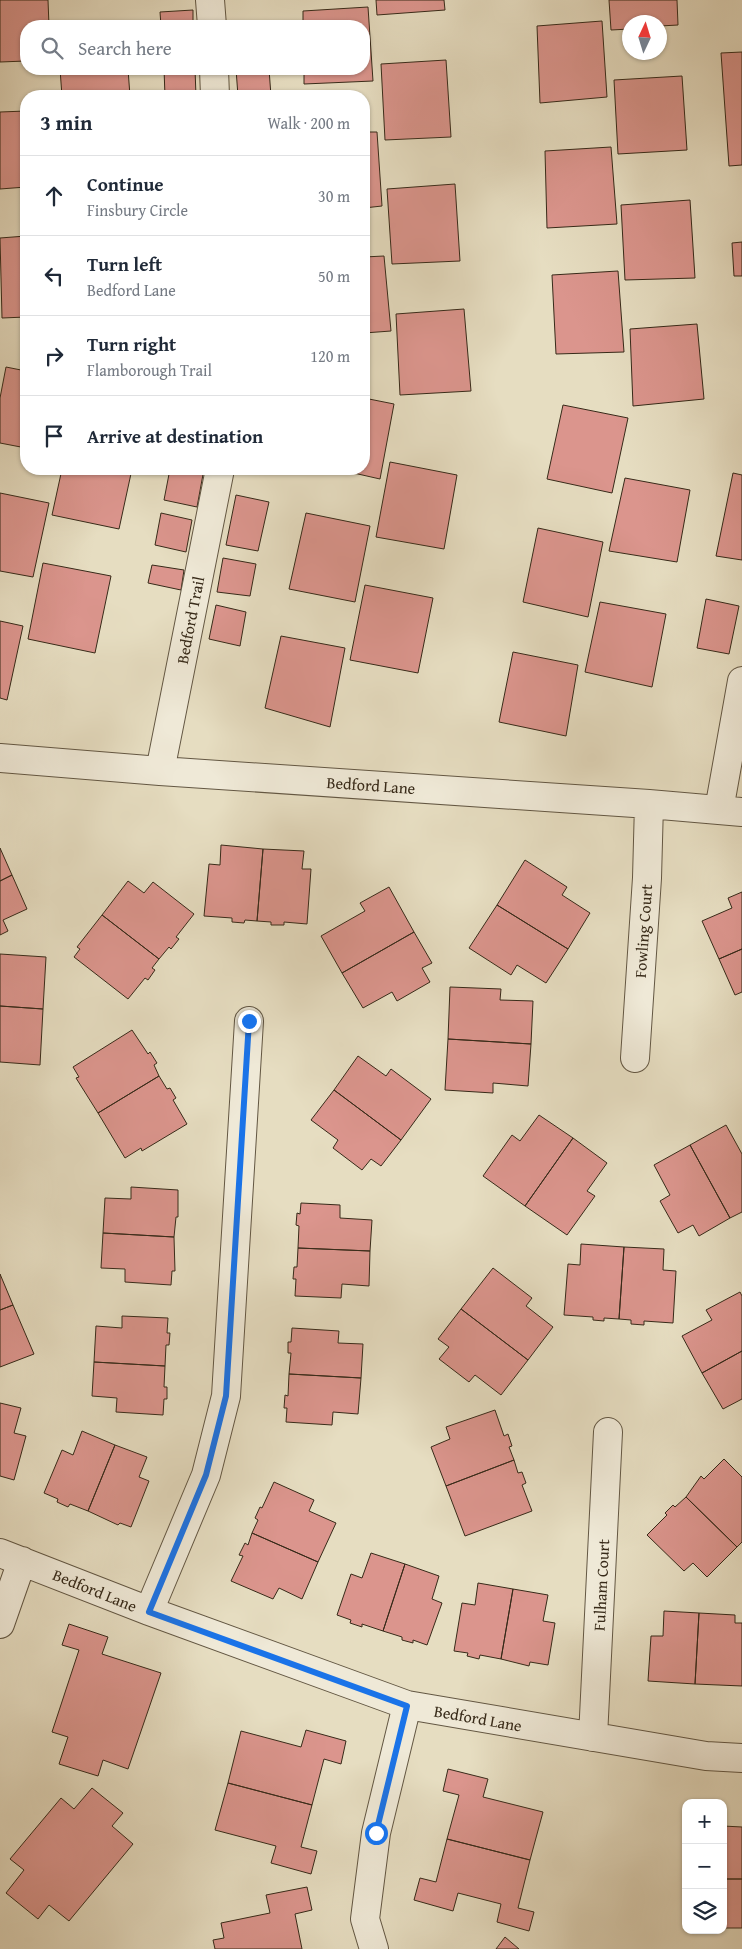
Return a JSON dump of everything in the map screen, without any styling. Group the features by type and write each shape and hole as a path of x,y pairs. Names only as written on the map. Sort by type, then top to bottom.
{"street":[{"path":"210,0 212,20"},
{"path":"214,75 215,90"},
{"name":"Bedford Trail","path":"160,771 219,475"},
{"path":"730,811 742,681"},
{"name":"Bedford Lane","path":"0,758 730,811"},
{"name":"Fowling Court","path":"635,1058 647,878 649,804"},
{"path":"149,1612 206,1475 226,1396 249,1021"},
{"name":"Fulham Court","path":"593,1738 608,1432"},
{"path":"0,1624 11,1557"},
{"name":"Bedford Lane","path":"11,1557 149,1612 407,1706 706,1756 742,1758"},
{"path":"374,1949 365,1919 376,1833 407,1706"}],"building":[{"path":"0,0 48,0 49,20 20,20 20,61 0,62"},
{"path":"376,0 444,0 445,10 377,15"},
{"path":"609,0 677,0 678,25 667,26 667,15 622,15 622,29 611,30"},
{"path":"368,7 369,20 303,20 303,11"},
{"path":"193,10 193,20 161,20 160,12"},
{"path":"602,21 607,97 540,103 537,26"},
{"path":"370,37 373,81 304,84 304,75 370,75"},
{"path":"742,52 742,165 729,166 721,53"},
{"path":"446,60 451,137 385,140 381,64"},
{"path":"60,75 128,75 130,90 62,90"},
{"path":"164,75 195,75 196,90 165,90"},
{"path":"236,75 269,75 271,90 238,90"},
{"path":"682,76 687,150 618,154 614,80"},
{"path":"20,111 20,187 0,189 0,112"},
{"path":"370,132 377,132 382,206 370,207"},
{"path":"611,147 617,224 547,228 545,151"},
{"path":"455,184 460,261 392,264 387,189"},
{"path":"690,200 695,278 625,280 621,205"},
{"path":"20,236 20,317 2,318 0,238"},
{"path":"742,242 742,276 734,276 732,243"},
{"path":"384,256 391,331 370,333 370,257"},
{"path":"618,271 624,352 556,354 552,275"},
{"path":"464,309 471,391 400,395 396,314"},
{"path":"697,324 704,399 633,406 630,329"},
{"path":"6,367 20,370 20,447 0,443 0,398"},
{"path":"370,399 394,404 380,479 362,475 370,475"},
{"path":"563,405 628,418 612,493 547,479"},
{"path":"390,462 457,475 444,549 376,537"},
{"path":"733,473 742,475 742,560 716,556"},
{"path":"61,475 131,475 119,529 52,515"},
{"path":"169,475 203,475 197,507 164,500"},
{"path":"625,478 690,490 677,562 609,551"},
{"path":"0,493 49,503 33,577 0,571"},
{"path":"236,495 269,502 258,551 226,545"},
{"path":"161,513 192,520 186,552 155,545"},
{"path":"306,513 370,526 355,602 289,589"},
{"path":"538,528 603,542 588,617 523,602"},
{"path":"223,558 256,564 250,596 217,592"},
{"path":"43,563 111,576 95,653 28,639"},
{"path":"152,565 184,570 181,590 148,583"},
{"path":"365,585 433,598 418,673 350,660"},
{"path":"706,599 739,606 729,654 697,648"},
{"path":"600,602 666,614 652,687 585,672"},
{"path":"216,605 246,612 240,646 209,639"},
{"path":"0,621 23,626 7,700 0,698"},
{"path":"281,636 345,648 330,727 265,708"},
{"path":"513,652 578,665 566,736 499,722"},
{"path":"221,845 263,849 257,921 232,922 232,918 204,916 209,864 220,865"},
{"path":"0,848 12,875 0,881"},
{"path":"263,849 304,851 302,869 311,869 307,924 284,922 284,925 271,925 271,922 257,921"},
{"path":"525,860 567,887 562,895 590,913 568,949 497,905"},
{"path":"12,875 27,909 3,920 8,931 0,935 0,881"},
{"path":"128,881 144,893 153,882 194,914 176,937 179,939 159,959 102,915"},
{"path":"389,887 414,932 342,973 321,936 365,911 360,903"},
{"path":"742,892 742,949 719,959 702,921 732,908 728,898"},
{"path":"497,905 568,949 546,983 517,965 511,975 469,948"},
{"path":"102,915 159,959 152,968 155,970 148,980 145,978 128,999 74,957 80,949 77,947"},
{"path":"414,932 432,963 422,968 430,982 397,1001 392,992 363,1008 342,973"},
{"path":"742,949 742,992 735,995 719,959"},
{"path":"0,954 46,957 43,1009 0,1006"},
{"path":"450,987 501,989 500,1000 533,1001 531,1044 448,1039"},
{"path":"0,1006 43,1009 40,1065 0,1062"},
{"path":"132,1030 148,1054 150,1052 157,1063 154,1065 159,1076 98,1113 76,1078 79,1077 73,1067"},
{"path":"448,1039 531,1044 528,1086 493,1083 493,1093 445,1090"},
{"path":"358,1056 386,1076 391,1069 431,1099 401,1140 334,1090"},
{"path":"159,1076 167,1089 170,1088 176,1098 173,1100 187,1124 142,1151 141,1148 125,1158 98,1113"},
{"path":"334,1090 401,1140 381,1166 371,1159 362,1170 333,1148 338,1140 311,1120"},
{"path":"539,1115 573,1138 525,1206 483,1176 512,1135 520,1141"},
{"path":"726,1125 742,1154 742,1212 730,1218 690,1145"},
{"path":"573,1138 607,1163 587,1191 595,1196 567,1235 525,1206"},
{"path":"690,1145 730,1218 699,1236 693,1225 678,1233 660,1201 670,1195 654,1165"},
{"path":"131,1187 178,1190 178,1217 176,1217 174,1237 103,1233 105,1198 131,1199"},
{"path":"301,1203 340,1205 340,1218 372,1220 370,1251 298,1248 299,1226 296,1225 297,1213 300,1214"},
{"path":"103,1233 174,1237 175,1271 172,1271 171,1285 125,1282 125,1269 101,1268"},
{"path":"581,1244 624,1247 619,1319 604,1318 604,1321 593,1320 593,1317 564,1315 568,1264 580,1265"},
{"path":"624,1247 664,1249 663,1270 676,1271 673,1323 644,1321 644,1325 631,1324 631,1320 619,1319"},
{"path":"298,1248 370,1251 369,1286 342,1284 341,1298 295,1296 296,1279 293,1279 294,1267 297,1267"},
{"path":"493,1268 532,1298 526,1306 553,1327 528,1360 461,1309"},
{"path":"0,1274 13,1305 0,1310"},
{"path":"740,1292 742,1296 742,1351 702,1373 682,1336 712,1320 706,1310"},
{"path":"13,1305 34,1354 0,1367 0,1310"},
{"path":"461,1309 528,1360 501,1395 475,1375 469,1382 439,1359 449,1347 438,1339"},
{"path":"122,1316 168,1318 167,1333 170,1333 169,1345 166,1345 165,1366 94,1362 96,1326 122,1328"},
{"path":"292,1328 339,1331 338,1343 363,1344 361,1378 289,1374 291,1353 288,1353 288,1342 291,1342"},
{"path":"742,1351 742,1399 723,1409 702,1373"},
{"path":"94,1362 165,1366 164,1387 167,1387 167,1399 164,1399 163,1415 116,1412 117,1398 92,1396"},
{"path":"289,1374 361,1378 358,1414 333,1412 332,1425 286,1422 287,1408 284,1408 285,1395 288,1396"},
{"path":"0,1403 21,1408 14,1433 26,1436 14,1480 0,1476"},
{"path":"495,1410 504,1436 508,1434 512,1446 509,1447 514,1460 446,1486 431,1447 450,1439 446,1427"},
{"path":"82,1431 115,1445 88,1511 70,1504 68,1507 57,1502 58,1499 44,1493 62,1450 73,1455"},
{"path":"115,1445 147,1457 139,1477 149,1481 131,1527 120,1523 118,1525 88,1511"},
{"path":"724,1459 742,1477 742,1542 737,1547 686,1497 701,1476 704,1479"},
{"path":"514,1460 518,1473 522,1472 526,1483 522,1485 532,1511 465,1536 446,1486"},
{"path":"274,1482 314,1500 309,1511 336,1523 318,1562 252,1533 258,1520 255,1518 260,1507 262,1508"},
{"path":"686,1497 737,1547 707,1577 693,1563 684,1571 647,1535 667,1515 665,1513 673,1505 675,1507"},
{"path":"252,1533 318,1562 302,1599 279,1588 273,1599 231,1581 243,1556 239,1555 245,1543 248,1545"},
{"path":"371,1553 405,1564 383,1631 362,1624 362,1627 350,1623 351,1620 337,1615 351,1574 362,1578"},
{"path":"405,1564 439,1576 432,1599 442,1603 427,1645 413,1640 413,1643 402,1640 402,1637 383,1631"},
{"path":"478,1583 513,1589 501,1659 480,1655 479,1659 467,1656 468,1653 454,1651 462,1603 475,1605"},
{"path":"513,1589 548,1595 543,1621 555,1623 548,1665 530,1662 529,1666 501,1659"},
{"path":"664,1611 699,1613 695,1684 648,1681 651,1636 663,1636"},
{"path":"699,1613 735,1615 735,1623 742,1623 742,1686 695,1684"},
{"path":"69,1624 108,1637 102,1654 161,1673 128,1769 103,1760 98,1776 59,1764 68,1737 52,1732 79,1650 62,1645"},
{"path":"306,1730 346,1741 341,1764 324,1759 312,1805 228,1783 241,1731 301,1747"},
{"path":"448,1769 488,1779 483,1797 543,1812 530,1860 447,1839 459,1795 443,1791"},
{"path":"228,1783 312,1805 301,1847 317,1851 311,1874 271,1863 276,1846 215,1830"},
{"path":"92,1788 123,1813 112,1826 133,1844 69,1921 49,1905 38,1919 6,1893 24,1870 10,1859 61,1798 74,1809"},
{"path":"727,1826 742,1827 742,1879 727,1879"},
{"path":"447,1839 530,1860 518,1908 534,1912 529,1931 497,1922 501,1904 458,1893 453,1911 414,1900 420,1878 436,1882"},
{"path":"727,1879 742,1879 742,1928 727,1928"},
{"path":"307,1887 312,1910 295,1914 302,1949 215,1949 213,1940 224,1938 221,1923 270,1913 266,1895"},
{"path":"505,1937 519,1949 496,1949"}],"route":[{"path":"249,1021 226,1396 206,1475 149,1612 407,1706 376,1833"}]}
